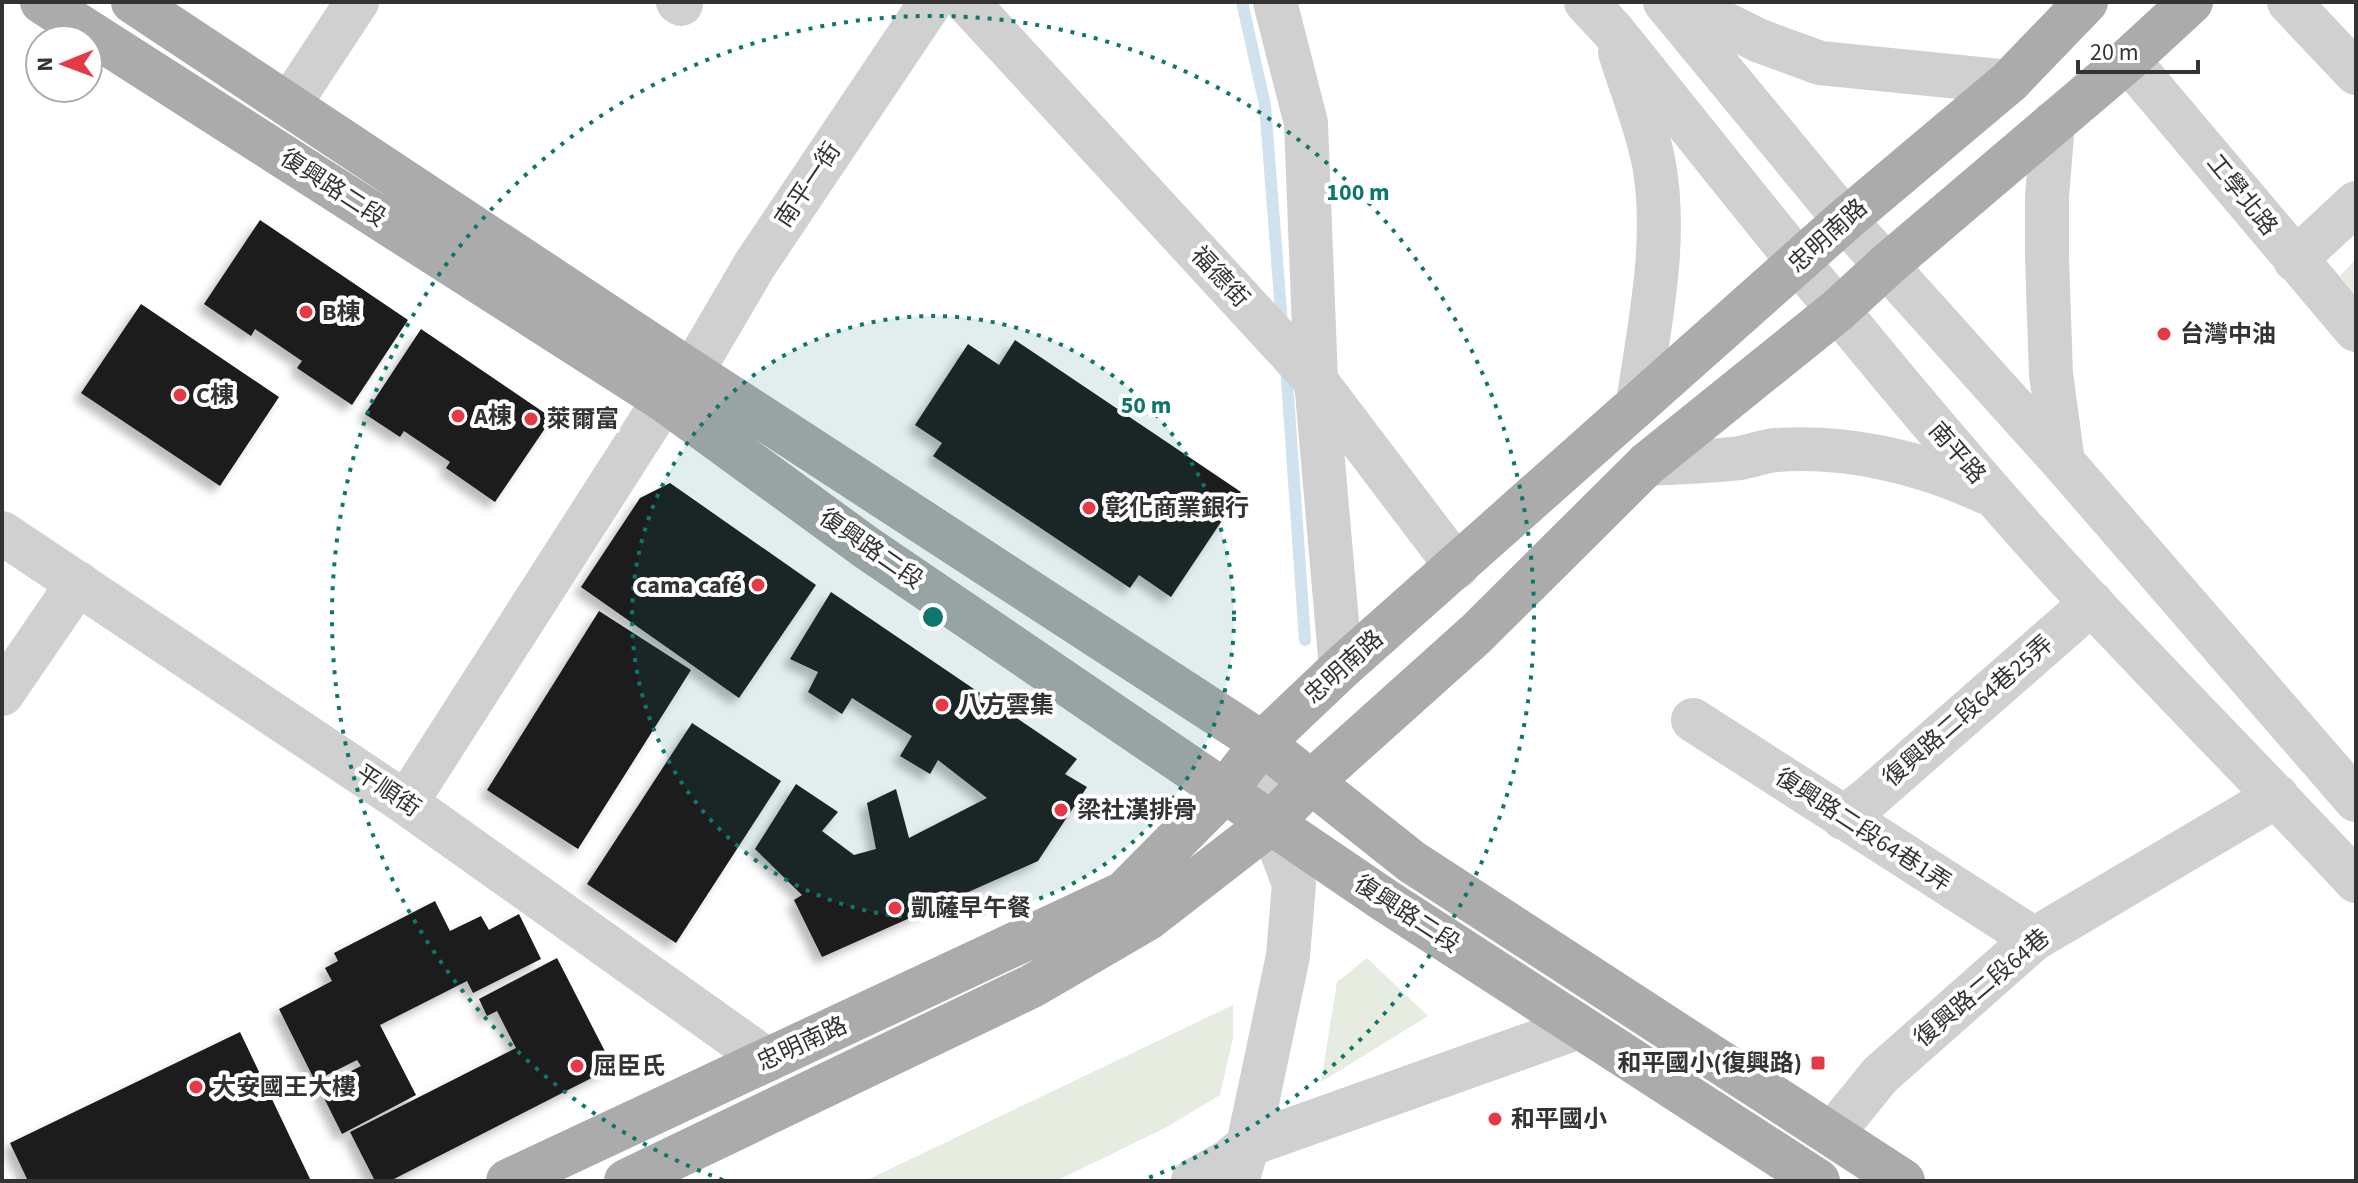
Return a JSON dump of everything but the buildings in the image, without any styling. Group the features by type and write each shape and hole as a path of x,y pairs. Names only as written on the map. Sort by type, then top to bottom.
{"main road":[{"name":"復興路二段","path":"42,2 1262,743 1412,862 1903,1181"},
{"name":"復興路二段","path":"133,2 289,105 678,386 867,548 1271,823 1818,1181"},
{"name":"忠明南路","path":"508,1181 1124,893 1226,790 1262,743 1341,668 1845,220 2009,82 2086,2"},
{"name":"忠明南路","path":"626,1181 1032,986 1147,919 1271,823 1311,782 1476,634 1647,464 1838,310 2191,2"}],"street":[{"path":"289,105 357,2"},
{"name":"南平一街","path":"406,803 754,266 931,2"},
{"name":"福德街","path":"967,2 1316,381 1457,567"},
{"path":"1275,2 1306,123 1316,381 1341,668"},
{"path":"1665,2 1845,220 2347,775"},
{"path":"1680,2 1760,41 1820,63 2009,82"},
{"path":"2289,2 2356,73"},
{"path":"1600,16 1654,164 1657,209 1653,300 1638,404"},
{"name":"南平路","path":"1600,16 1838,310 1993,495 2356,881"},
{"name":"工學北路","path":"2128,60 2356,330"},
{"path":"2053,123 2047,197 2047,258 2051,374 2063,462"},
{"path":"2295,260 2356,203"},
{"path":"1647,464 1740,458 1774,450 1819,450 1920,466 1993,495"},
{"name":"平順街","path":"2,533 406,803 767,1060"},
{"path":"2,694 78,583"},
{"name":"復興路二段64巷25弄","path":"1843,818 2092,603"},
{"name":"復興路二段64巷1弄","path":"1693,720 2034,939"},
{"path":"1243,1163 1288,956 1294,884 1271,823 1262,743"},
{"name":"復興路二段64巷","path":"1833,1133 1880,1075 2034,939 2277,796"},
{"path":"1193,1181 1227,1162 1243,1163 1579,1027"}],"shaded area":[{"path":"2356,259 2356,295 2340,276"},
{"path":"1367,958 1428,1016 1321,1082 1337,982"},
{"path":"1233,1005 1233,1038 1220,1095 1165,1128 1056,1181 865,1181"}],"waterway":[{"path":"1242,2 1265,105 1282,324"},
{"path":"1286,366 1305,640"}],"place":[{"name":"B棟","path":"306,312"},
{"name":"台灣中油","path":"2164,334"},
{"name":"C棟","path":"180,395"},
{"name":"A棟","path":"458,416"},
{"name":"萊爾富","path":"531,419"},
{"name":"彰化商業銀行","path":"1089,508"},
{"name":"cama café","path":"758,585"},
{"name":"八方雲集","path":"942,705"},
{"name":"梁社漢排骨","path":"1061,810"},
{"name":"凱薩早午餐","path":"895,908"},
{"name":"和平國小(復興路)","path":"1818,1063"},
{"name":"屈臣氏","path":"577,1066"},
{"name":"大安國王大樓","path":"196,1087"},
{"name":"和平國小","path":"1495,1119"}]}
